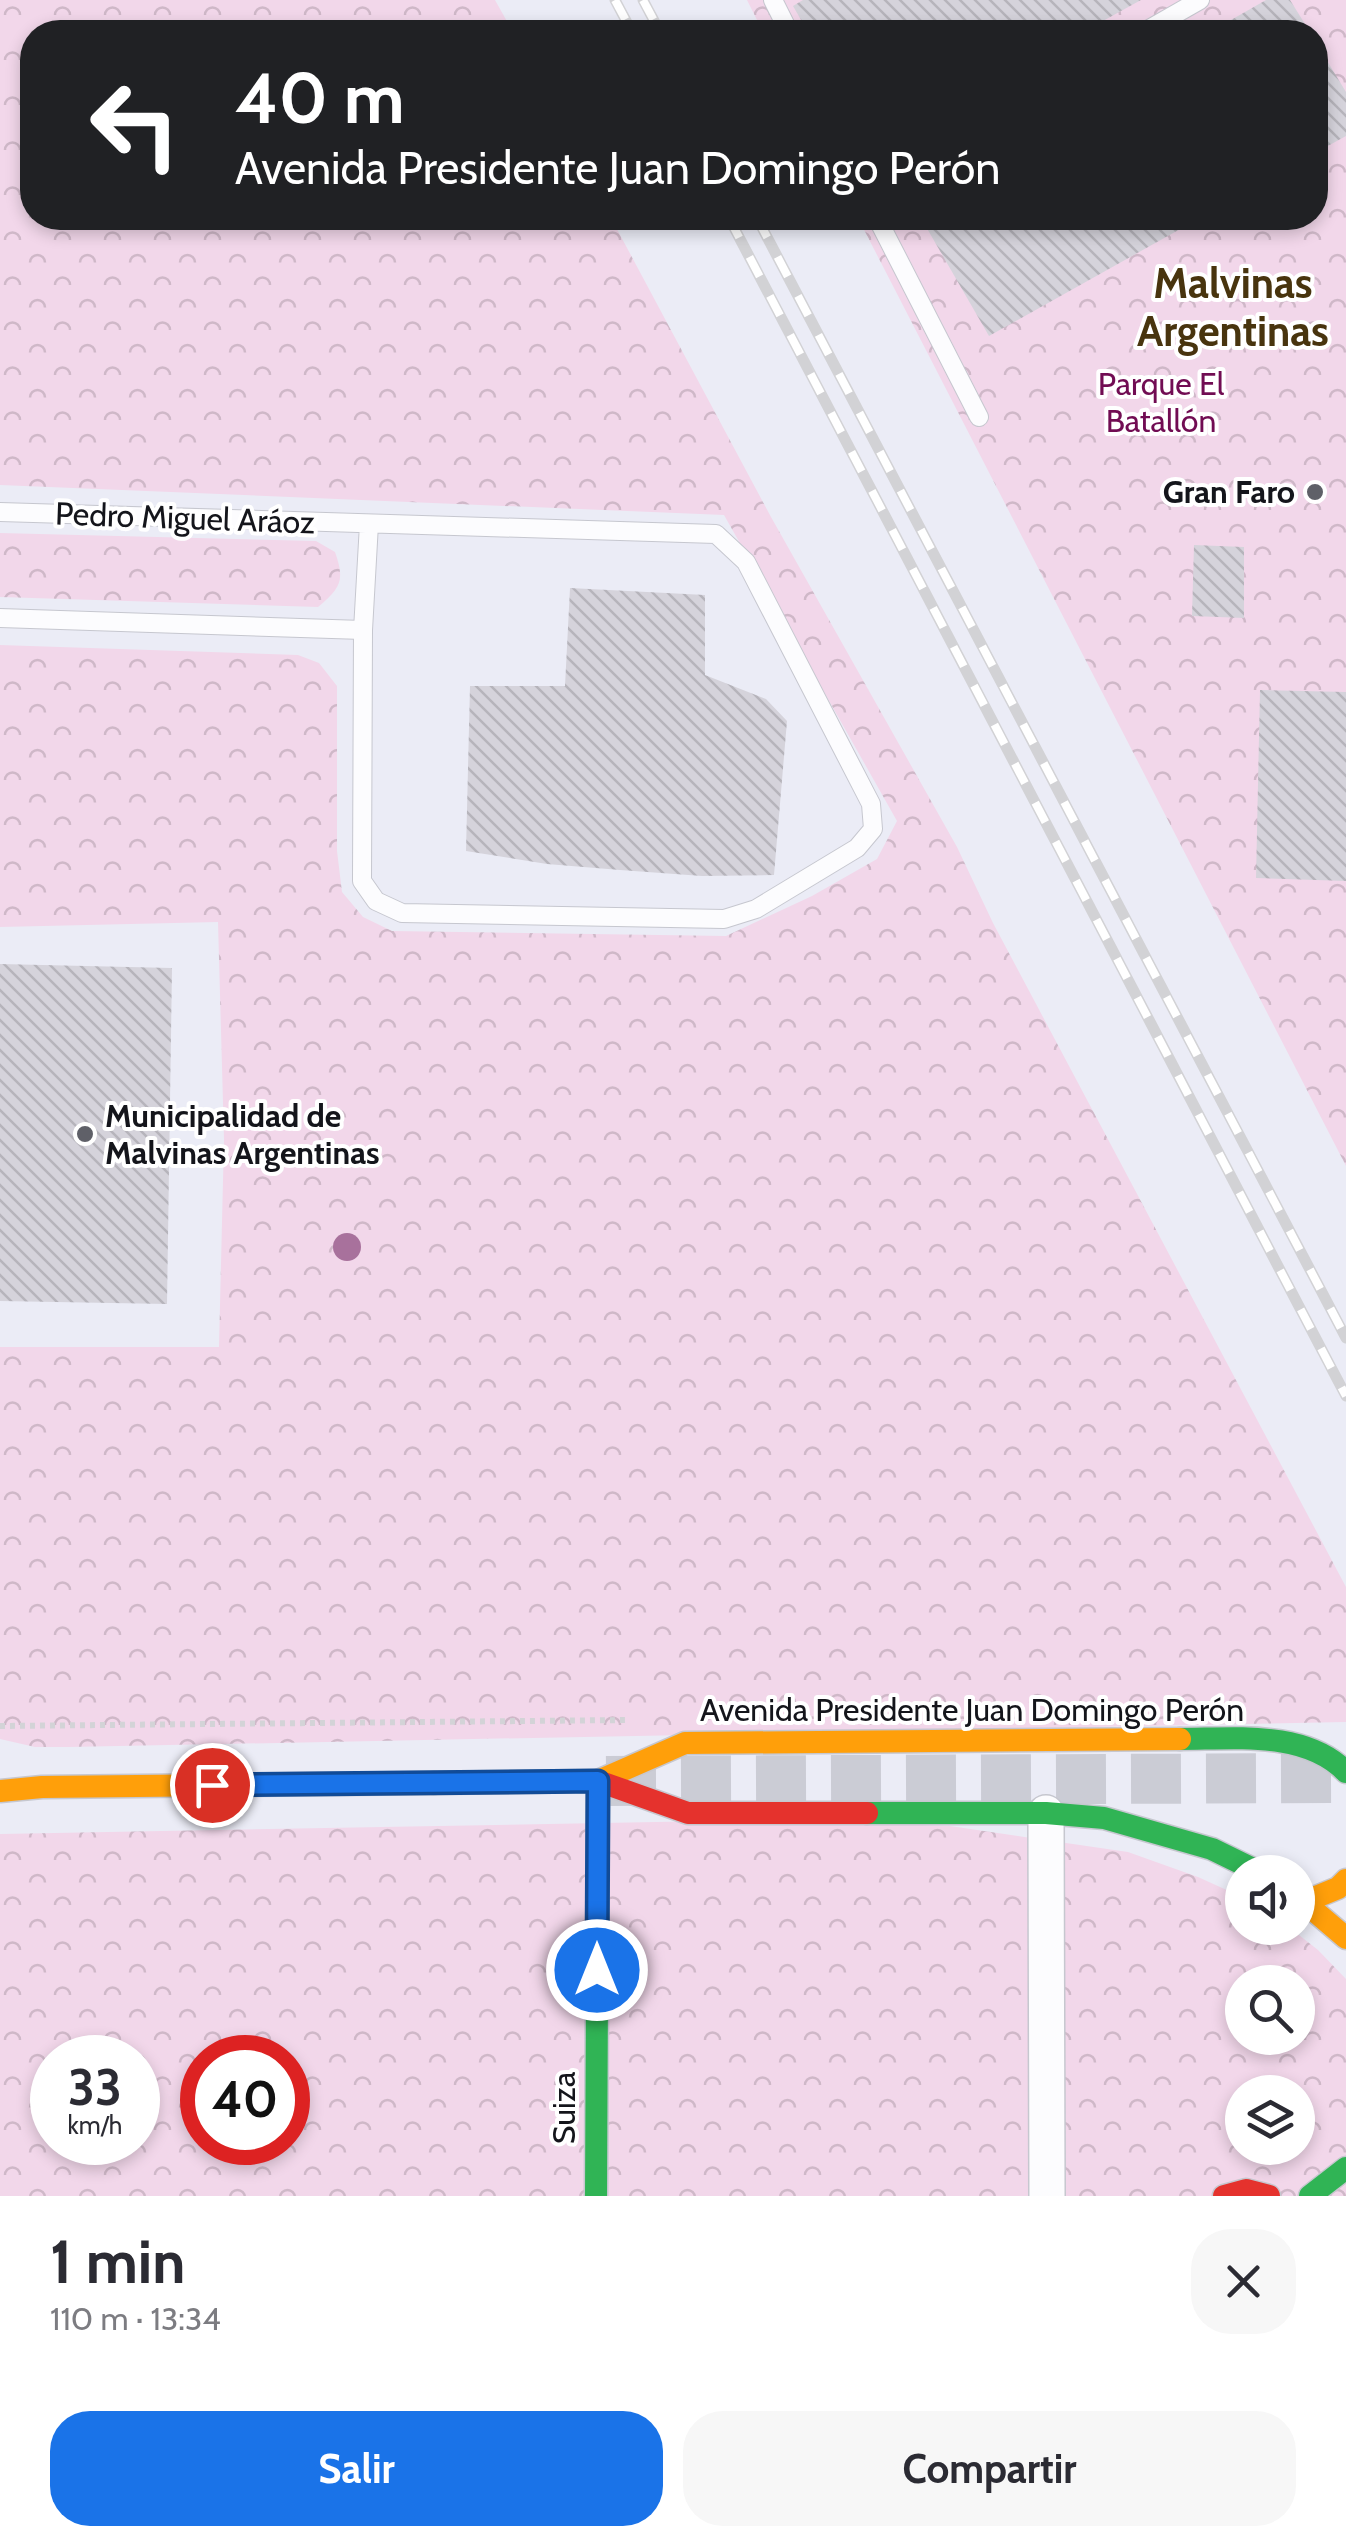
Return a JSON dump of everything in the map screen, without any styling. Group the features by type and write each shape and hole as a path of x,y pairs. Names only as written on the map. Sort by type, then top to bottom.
{"main road":[{"name":"Avenida Presidente Juan Domingo Perón","path":"598,1781 685,1743 1230,1739 1298,1745 1323,1754 1346,1772"},
{"name":"Avenida Presidente Juan Domingo Perón","path":"0,1778 42,1787"},
{"name":"Avenida Presidente Juan Domingo Perón","path":"0,1791 42,1787 598,1781 688,1813 1046,1812 1104,1818 1225,1855"},
{"name":"Suiza","path":"596,2196 598,1781"},
{"path":"1315,1895 1338,1888 1346,1880"},
{"path":"1315,1912 1346,1938"},
{"path":"1310,2196 1346,2168"},
{"path":"1224,2196 1255,2190 1270,2196"}],"street":[{"path":"1046,1812 1047,2196"}],"lane":[{"path":"1165,20 1200,0"},
{"path":"883,230 979,417"},
{"name":"Pedro Miguel Aráoz","path":"0,512 716,534 746,562 870,804 873,829 857,848 756,909 724,919 402,913 376,901 362,882 363,630"},
{"path":"0,618 363,630 369,524"}],"green space":[{"path":"0,0 495,0 506,20 20,20 20,230 617,230 771,517 957,847 993,923 1346,1587 1346,1722 69,1747 35,1747 0,1739 0,1347 219,1347 224,1139 218,922 0,927 0,645 298,655 319,663 337,686 337,851 342,892 363,917 392,931 726,936 812,896 877,859 897,821 724,515 0,485"},
{"name":"Parque El Batallón","path":"747,0 1346,0 1346,1166 864,230 1328,230 1328,20 757,20"},
{"path":"0,533 316,541 335,552 340,577 332,594 318,607 0,597"},
{"path":"767,1820 950,1826 1128,1852 1198,1877 1225,1889 1225,1945 1312,1945 1346,1979 1346,2196 0,2196 0,1834"}],"building":[{"path":"803,0 1141,0 1105,20 801,20 793,6"},
{"path":"1266,0 1290,0 1302,20 1231,20"},
{"path":"1328,62 1346,92 1346,136 1328,146"},
{"path":"928,230 1179,230 989,336"},
{"path":"1194,545 1244,547 1244,618 1192,616"},
{"path":"570,588 705,595 705,675 766,699 787,721 774,875 702,876 620,870 466,851 470,686 565,686"},
{"path":"1260,690 1346,692 1346,881 1256,878"},
{"name":"Municipalidad de Malvinas Argentinas","path":"0,964 172,968 167,1304 0,1301"}],"tunnel":[{"path":"606,1781 1346,1778"}],"railway":[{"path":"615,0 626,20"},
{"path":"643,0 654,20"},
{"path":"735,230 1346,1396"},
{"path":"763,230 1346,1338"}],"traffic: fast":[{"path":"1180,1739 1245,1738 1290,1743 1310,1749 1346,1772"},
{"path":"596,2196 598,1781"},
{"path":"867,1813 1046,1813 1104,1818 1225,1855"},
{"path":"1310,2196 1346,2168"}],"traffic: slow":[{"path":"598,1781 685,1743 1180,1739"},
{"path":"0,1791 42,1787 434,1783"},
{"path":"1315,1897 1338,1888 1346,1880"},
{"path":"1315,1912 1346,1938"}],"traffic: jam":[{"path":"434,1783 598,1781 688,1813 867,1813"},
{"path":"1224,2196 1246,2190 1269,2196"}],"place":[{"name":"Gran Faro","path":"1315,492"},
{"name":"Municipalidad de Malvinas Argentinas","path":"85,1134"}],"district":[{"name":"Malvinas Argentinas","path":"1233,307"}],"route":[{"path":"212,1785 598,1781 597,1970"}]}
